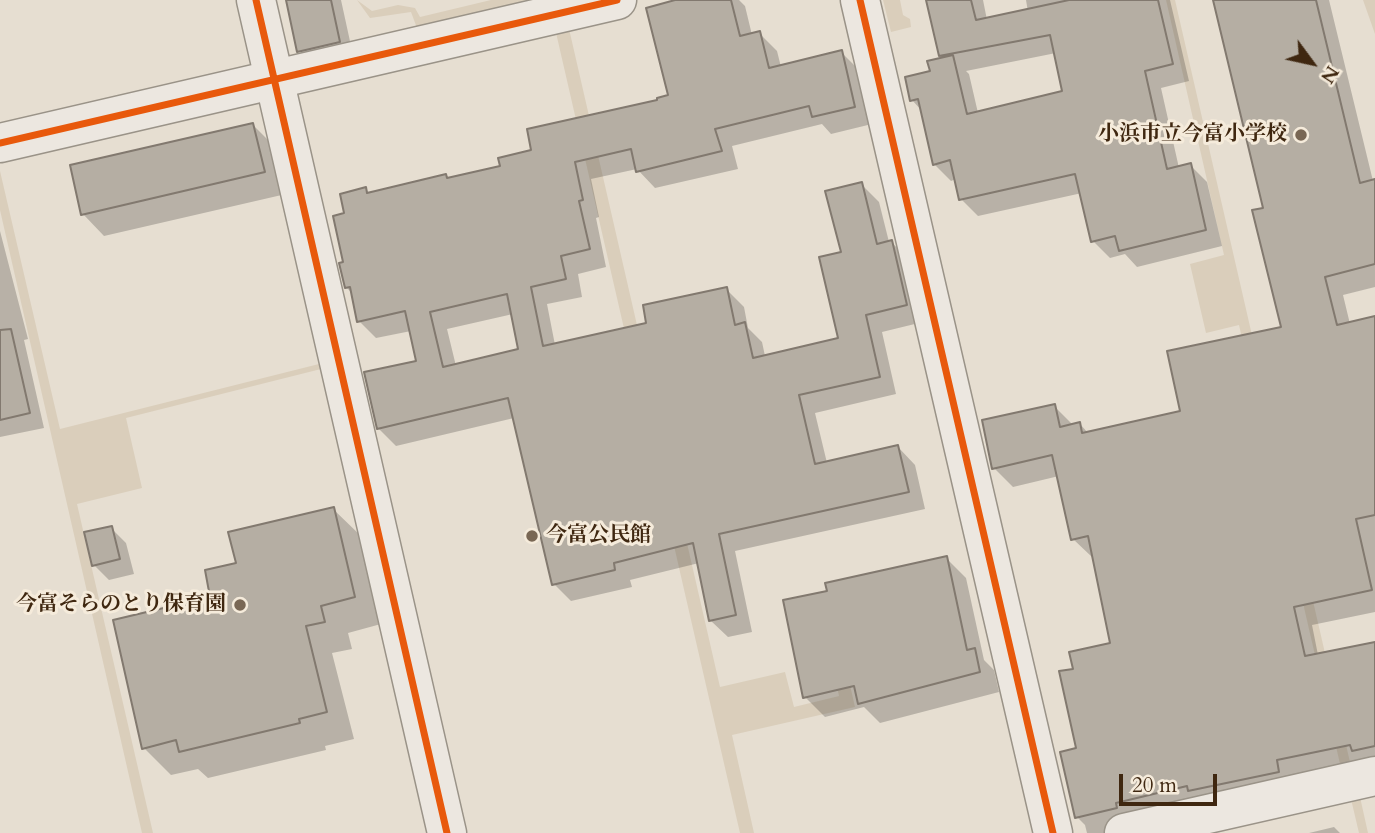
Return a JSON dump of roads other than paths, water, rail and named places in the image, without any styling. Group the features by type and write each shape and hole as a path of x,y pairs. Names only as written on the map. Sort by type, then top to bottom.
{"street":[{"path":"256,0 447,833"},
{"path":"0,144 617,0"},
{"path":"860,0 1053,833"},
{"path":"1124,833 1375,776"}],"place":[{"name":"小浜市立今富小学校","path":"1301,135"},
{"name":"今富公民館","path":"532,536"},
{"name":"今富そらのとり保育園","path":"240,605"}]}
